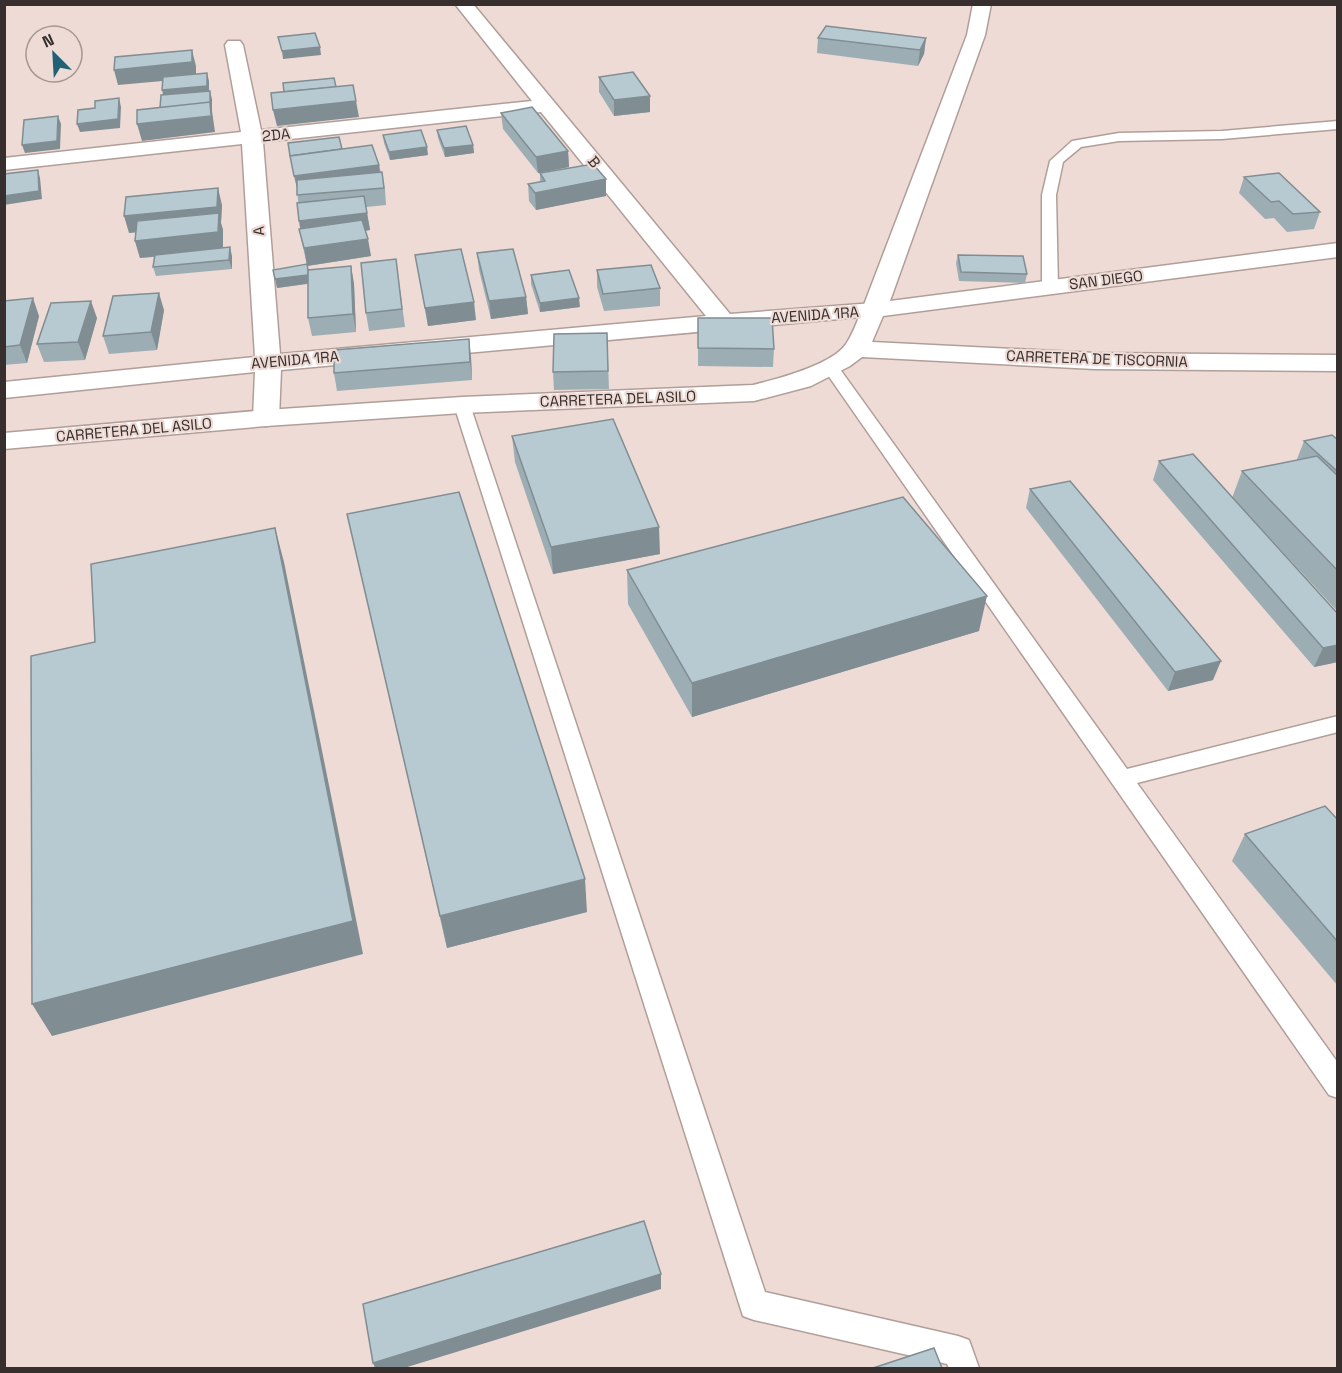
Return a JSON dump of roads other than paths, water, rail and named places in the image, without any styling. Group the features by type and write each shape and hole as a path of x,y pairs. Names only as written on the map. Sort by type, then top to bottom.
{"street":[{"name":"B","path":"463,4 723,321"},
{"name":"CARRETERA DEL ASILO","path":"4,441 266,418 462,405 754,393 802,380 831,368 856,349 874,310 976,35 982,4"},
{"name":"A","path":"234,45 252,138 268,363 266,418"},
{"name":"2DA","path":"4,164 548,105"},
{"name":"SAN DIEGO","path":"874,310 1338,250"},
{"name":"AVENIDA 1RA","path":"4,390 723,321 874,310"},
{"path":"800,316 832,323 848,336 856,349"},
{"name":"CARRETERA DE TISCORNIA","path":"856,349 1095,361 1338,363"}],"lane":[{"path":"1050,287 1049,195 1057,161 1077,144 1119,137 1222,135 1338,125"},
{"path":"831,368 1338,1086"},
{"path":"462,405 754,1305 957,1351 964,1368"},
{"path":"1121,779 1338,724"}]}
